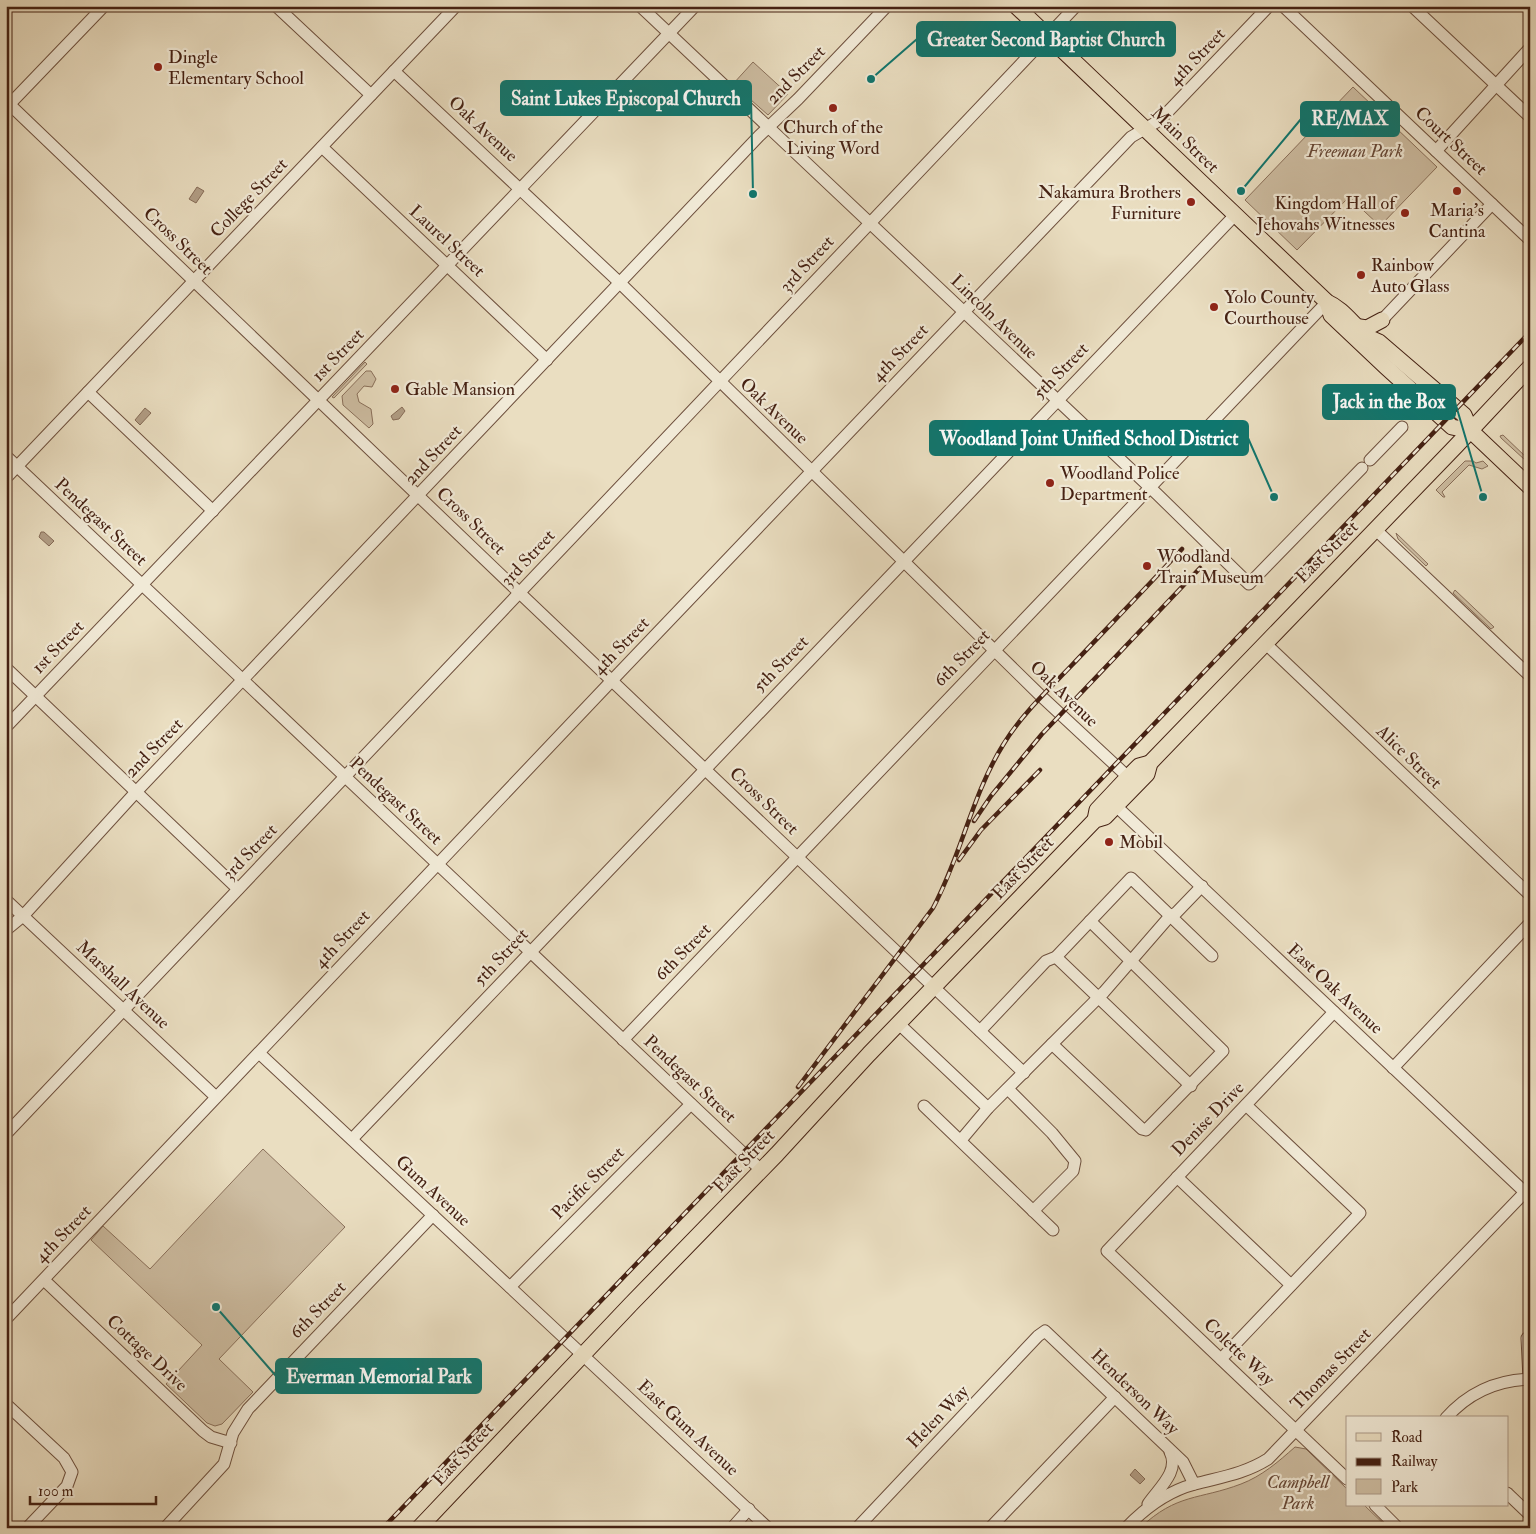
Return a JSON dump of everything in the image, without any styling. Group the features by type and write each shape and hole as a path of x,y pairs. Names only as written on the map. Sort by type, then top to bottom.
{"main road":[{"name":"Main Street","path":"1016,6 1326,300 1338,307 1371,340 1378,342 1461,412 1471,431"},
{"name":"Main Street","path":"1326,300 1331,315 1452,427 1471,431"},
{"path":"1360,328 1367,328 1382,320"},
{"path":"1378,342 1376,335 1382,320"},
{"name":"East Street","path":"419,1528 583,1354 1095,820 1105,817 1147,774 1150,763 1471,431 1530,367"},
{"path":"1471,431 1530,487"},
{"name":"East Street","path":"1095,820 1097,810 1128,777 1139,766 1150,763"}],"street":[{"path":"7,104 104,6"},
{"path":"276,6 371,95"},
{"name":"College Street","path":"6,478 456,6"},
{"name":"Lincoln Avenue","path":"640,6 1149,487 1249,584 1402,427"},
{"name":"1st Street","path":"6,726 694,6"},
{"name":"2nd Street","path":"6,930 23,916 136,792 768,127 887,6"},
{"name":"3rd Street","path":"8,1128 124,1010 1076,6"},
{"name":"4th Street","path":"6,1319 612,680 1132,137 1160,120 1269,6"},
{"name":"Court Street","path":"1283,6 1530,240"},
{"path":"1412,6 1530,117"},
{"path":"1436,151 1530,48"},
{"name":"Oak Avenue","path":"394,71 620,284 903,562 1128,777"},
{"name":"Cross Street","path":"7,104 319,399 1024,1073"},
{"name":"Laurel Street","path":"322,147 547,360"},
{"path":"1382,320 1492,204"},
{"name":"5th Street","path":"352,1139 529,951 1236,214"},
{"name":"6th Street","path":"623,1040 1326,300"},
{"path":"88,392 213,511"},
{"name":"Pendegast Street","path":"6,456 761,1170"},
{"path":"1376,530 1530,676"},
{"name":"Alice Street","path":"1265,644 1530,895"},
{"path":"6,668 238,889"},
{"name":"East Oak Avenue","path":"1116,806 1393,1068 1528,1192"},
{"path":"980,1031 1046,961 1056,957 1131,878 1170,916 1176,919 1212,956"},
{"path":"961,1140 988,1108 1132,962 1170,916 1176,913 1202,886"},
{"name":"Marshall Avenue","path":"6,900 216,1097"},
{"path":"1052,1044 1142,1129 1149,1129 1223,1051 1090,921"},
{"path":"1393,1068 1530,923"},
{"path":"1056,957 1191,1086"},
{"name":"Denise Drive","path":"1107,1251 1334,1012"},
{"path":"899,1024 988,1108"},
{"name":"Gum Avenue","path":"259,1053 583,1354"},
{"path":"1008,1089 1052,1133 1075,1161 1073,1171 1033,1211"},
{"name":"Pacific Street","path":"510,1287 691,1104"},
{"path":"1221,1359 1360,1213 1246,1105"},
{"path":"924,1106 1053,1230"},
{"path":"1177,1177 1291,1285"},
{"name":"Thomas Street","path":"1126,1528 1143,1512 1165,1496 1194,1484 1228,1477 1258,1466 1277,1451 1528,1192"},
{"name":"6th Street","path":"165,1528 219,1472 224,1464 239,1420 248,1409 434,1215"},
{"name":"Colette Way","path":"1107,1251 1346,1478"},
{"name":"Cottage Drive","path":"44,1280 204,1431 211,1437 231,1443"},
{"name":"Henderson Way","path":"1046,1331 1183,1462 1194,1484"},
{"name":"Helen Way","path":"857,1528 1038,1336 1046,1331"},
{"path":"1448,1416 1460,1404 1489,1386 1530,1379 1527,1338"},
{"name":"East Gum Avenue","path":"583,1354 768,1528"},
{"path":"990,1528 1115,1397"},
{"path":"6,1404 64,1458 72,1472 67,1486 26,1528"},
{"path":"1143,1512 1173,1471 1174,1459 1168,1448"},
{"path":"1508,1494 1530,1515"},
{"path":"1376,1506 1398,1528"},
{"path":"732,1528 749,1509"}],"green space":[{"path":"753,62 788,94 768,115 733,84"},
{"name":"Freeman Park","path":"1353,87 1437,167 1380,226 1349,197 1297,250 1245,200"},
{"path":"365,362 367,364 334,398 332,397"},
{"path":"366,371 371,371 376,379 372,387 364,386 357,394 359,402 371,409 373,424 369,428 343,405 342,396"},
{"path":"1503,435 1527,458 1525,460 1501,438 1500,436"},
{"path":"1465,461 1476,463 1483,461 1488,466 1482,469 1469,465 1442,492 1445,497 1443,497 1436,490"},
{"path":"1396,533 1428,564 1426,566 1398,539"},
{"path":"1455,590 1494,627 1491,629 1453,593"},
{"path":"263,1149 345,1227 219,1359 253,1392 222,1424 215,1426 207,1423 166,1384 202,1345 91,1240 103,1226 150,1269"},
{"name":"Campbell Park","path":"1295,1447 1306,1449 1346,1488 1346,1506 1365,1506 1388,1528 1140,1528 1153,1517 1177,1503 1241,1484 1263,1473"}],"shaded area":[{"path":"197,187 204,191 196,203 189,199"},
{"path":"402,407 405,411 399,419 393,420 391,416"},
{"path":"145,408 151,413 140,425 135,420"},
{"path":"41,532 44,532 54,541 49,546 39,537"},
{"path":"1135,1469 1145,1479 1140,1484 1130,1475"}],"railway":[{"path":"383,1528 1530,332"},
{"path":"798,1087 933,908 943,888 983,784 992,764 1010,734 1035,703 1182,549"},
{"path":"974,821 991,796 1042,734 1200,568"},
{"path":"959,860 981,830 1040,770"}],"place":[{"name":"Dingle Elementary School","path":"158,67"},
{"name":"Greater Second Baptist Church","path":"871,79"},
{"name":"Church of the Living Word","path":"833,108"},
{"name":"RE/MAX","path":"1241,191"},
{"name":"Maria's Cantina","path":"1457,191"},
{"name":"Saint Lukes Episcopal Church","path":"753,194"},
{"name":"Nakamura Brothers Furniture","path":"1191,202"},
{"name":"Kingdom Hall of Jehovahs Witnesses","path":"1405,213"},
{"name":"Rainbow Auto Glass","path":"1361,275"},
{"name":"Yolo County Courthouse","path":"1214,307"},
{"name":"Gable Mansion","path":"395,389"},
{"name":"Woodland Police Department","path":"1050,483"},
{"name":"Woodland Joint Unified School District","path":"1274,497"},
{"name":"Jack in the Box","path":"1483,497"},
{"name":"Woodland Train Museum","path":"1147,566"},
{"name":"Mobil","path":"1109,842"},
{"name":"Everman Memorial Park","path":"216,1307"}]}
